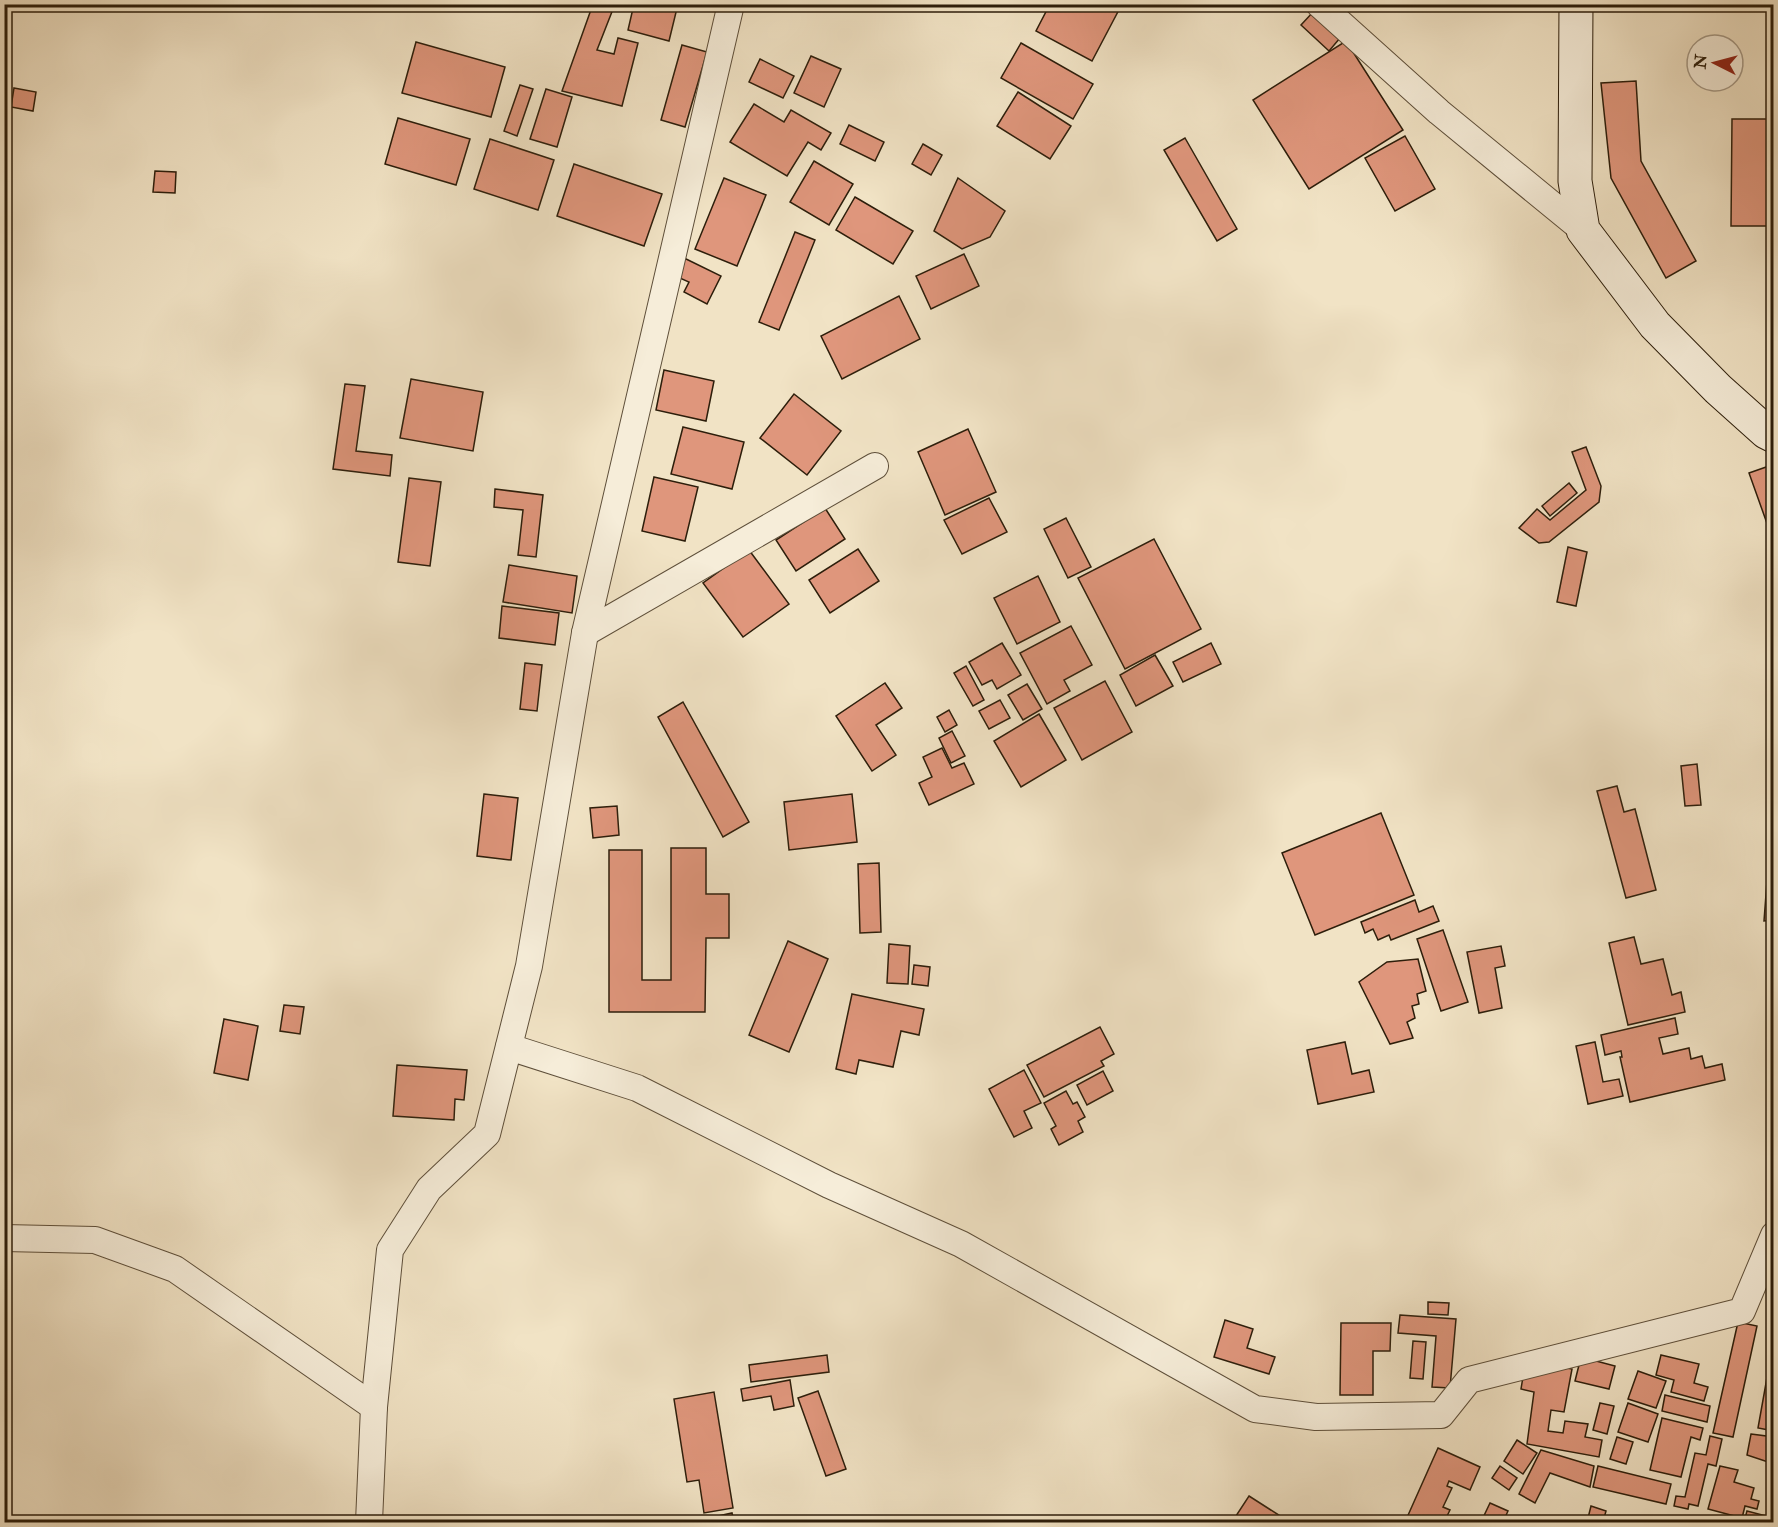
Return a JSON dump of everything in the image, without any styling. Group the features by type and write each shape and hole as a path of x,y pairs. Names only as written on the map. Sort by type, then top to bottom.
{"street":[{"path":"369,1522 374,1407 390,1250 429,1189 487,1134 529,966 585,633 731,4"},
{"path":"1320,4 1439,112 1584,230 1655,325 1718,389 1773,436"},
{"path":"1576,4 1575,181 1584,230"},
{"path":"585,633 875,466"},
{"path":"509,1047 637,1088 829,1185 961,1244 1255,1410 1316,1417 1441,1415 1469,1380 1742,1311 1773,1235"},
{"path":"4,1238 95,1240 175,1269 374,1407"}],"building":[{"path":"593,4 615,4 597,50 614,54 618,38 638,43 622,106 562,91"},
{"path":"634,4 678,4 669,41 628,30"},
{"path":"1050,4 1122,4 1092,61 1036,31"},
{"path":"1313,12 1340,38 1329,51 1301,25"},
{"path":"1346,41 1403,130 1309,189 1253,100"},
{"path":"416,42 505,67 491,117 402,93"},
{"path":"1021,43 1093,84 1073,119 1001,78"},
{"path":"682,45 707,52 685,127 661,120"},
{"path":"811,56 841,69 824,107 794,93"},
{"path":"760,59 794,76 783,98 749,82"},
{"path":"1636,81 1641,161 1696,261 1666,278 1611,178 1601,83"},
{"path":"520,85 533,89 517,136 504,131"},
{"path":"14,88 36,92 33,111 11,107"},
{"path":"546,89 572,97 557,147 530,139"},
{"path":"1018,92 1071,126 1050,159 997,126"},
{"path":"754,104 784,122 791,110 831,133 821,150 808,142 787,176 730,142"},
{"path":"398,118 470,139 456,185 385,164"},
{"path":"1732,119 1774,119 1774,226 1731,226"},
{"path":"849,125 884,142 875,161 840,144"},
{"path":"1405,136 1435,189 1395,211 1365,158"},
{"path":"1185,138 1237,229 1217,241 1164,150"},
{"path":"490,139 554,160 538,210 474,189"},
{"path":"923,144 942,155 931,175 912,164"},
{"path":"814,161 853,184 829,225 790,202"},
{"path":"574,164 662,194 644,246 557,216"},
{"path":"155,171 176,172 175,193 153,192"},
{"path":"724,178 766,195 737,266 695,249"},
{"path":"958,178 1005,211 990,237 962,249 934,231"},
{"path":"855,197 913,231 893,264 836,230"},
{"path":"795,232 815,240 779,330 759,322"},
{"path":"964,254 979,286 931,309 916,276"},
{"path":"682,257 721,276 707,304 684,292 689,282 673,275"},
{"path":"899,296 920,339 842,379 821,336"},
{"path":"664,370 714,381 706,421 656,410"},
{"path":"411,379 483,392 473,451 400,438"},
{"path":"345,384 365,386 356,451 392,455 390,476 333,469"},
{"path":"794,394 841,431 807,475 760,438"},
{"path":"683,427 744,442 732,489 671,474"},
{"path":"968,429 996,492 945,515 918,452"},
{"path":"1586,447 1601,486 1599,502 1549,542 1539,543 1519,528 1537,509 1550,520 1586,490 1572,452"},
{"path":"1769,466 1774,479 1774,543 1749,473"},
{"path":"654,477 698,487 685,541 642,531"},
{"path":"409,478 441,482 430,566 398,562"},
{"path":"1569,483 1577,493 1550,516 1542,506"},
{"path":"495,489 543,495 536,557 518,555 523,510 494,507"},
{"path":"989,498 1007,532 962,554 944,520"},
{"path":"825,508 845,539 796,571 776,540"},
{"path":"1066,518 1091,567 1068,578 1044,529"},
{"path":"1154,539 1201,629 1125,669 1078,578"},
{"path":"1568,547 1587,552 1576,606 1557,602"},
{"path":"858,549 879,581 830,613 809,580"},
{"path":"749,550 789,604 743,637 703,583"},
{"path":"509,565 577,576 572,613 503,602"},
{"path":"1038,576 1060,622 1017,644 994,598"},
{"path":"502,606 559,613 555,645 499,638"},
{"path":"1071,626 1092,665 1064,680 1070,691 1047,704 1020,653"},
{"path":"1002,643 1021,675 997,689 992,680 982,685 969,662"},
{"path":"1211,643 1221,664 1183,682 1173,662"},
{"path":"1155,655 1173,686 1136,706 1120,675"},
{"path":"525,663 542,665 537,711 520,709"},
{"path":"966,666 984,700 973,706 954,673"},
{"path":"1105,681 1132,732 1082,760 1054,708"},
{"path":"885,683 902,708 876,725 896,755 872,771 836,716"},
{"path":"1027,684 1042,709 1023,720 1008,695"},
{"path":"1000,700 1010,718 989,729 979,711"},
{"path":"683,702 749,822 723,837 658,717"},
{"path":"949,710 957,725 945,732 937,717"},
{"path":"1039,714 1066,760 1021,787 994,741"},
{"path":"952,731 965,756 951,763 939,738"},
{"path":"942,748 952,768 964,763 974,784 929,805 919,783 932,777 923,757"},
{"path":"1697,764 1701,805 1685,806 1681,766"},
{"path":"1617,786 1624,812 1635,809 1656,890 1626,898 1597,791"},
{"path":"484,794 518,798 511,860 477,856"},
{"path":"852,794 857,842 789,850 784,802"},
{"path":"617,806 619,835 593,838 590,808"},
{"path":"1381,813 1414,895 1315,935 1282,853"},
{"path":"671,848 706,848 706,894 729,894 729,938 706,938 705,1012 609,1012 609,850 642,850 642,980 671,980"},
{"path":"879,863 881,932 860,933 858,864"},
{"path":"1774,872 1774,920 1764,921 1767,881"},
{"path":"1415,900 1419,912 1433,906 1439,921 1391,940 1389,935 1378,940 1373,929 1365,933 1361,922"},
{"path":"1443,930 1468,1002 1441,1011 1417,939"},
{"path":"1634,937 1641,964 1663,959 1672,995 1681,992 1685,1012 1628,1025 1609,943"},
{"path":"788,941 828,959 789,1052 749,1035"},
{"path":"889,944 910,946 908,984 887,983"},
{"path":"1501,946 1505,966 1495,968 1502,1008 1479,1013 1467,952"},
{"path":"1418,959 1426,991 1417,994 1419,1004 1412,1006 1415,1018 1407,1022 1413,1038 1390,1044 1359,982 1387,962"},
{"path":"1770,961 1774,961 1774,1016 1769,1016"},
{"path":"914,965 930,967 928,986 912,984"},
{"path":"852,994 924,1009 919,1035 901,1031 893,1067 859,1060 856,1074 836,1069"},
{"path":"284,1005 304,1007 300,1034 280,1031"},
{"path":"1675,1018 1678,1034 1659,1038 1663,1054 1689,1048 1691,1059 1702,1056 1705,1068 1722,1064 1725,1080 1630,1102 1620,1057 1622,1057 1621,1051 1605,1055 1601,1035"},
{"path":"224,1019 258,1026 248,1080 214,1073"},
{"path":"1100,1027 1114,1054 1101,1061 1104,1066 1044,1097 1027,1065"},
{"path":"1345,1042 1352,1074 1369,1070 1374,1092 1318,1104 1307,1050"},
{"path":"1595,1042 1603,1082 1619,1079 1623,1096 1588,1104 1576,1046"},
{"path":"397,1065 467,1070 464,1100 455,1099 454,1120 393,1116"},
{"path":"1024,1070 1041,1103 1024,1111 1032,1128 1014,1137 989,1089"},
{"path":"1103,1071 1113,1091 1087,1105 1077,1085"},
{"path":"1066,1091 1073,1104 1077,1102 1085,1117 1078,1121 1083,1132 1059,1145 1051,1129 1056,1126 1044,1103"},
{"path":"1428,1302 1449,1303 1448,1315 1428,1314"},
{"path":"1400,1315 1456,1319 1450,1388 1432,1387 1436,1336 1398,1333"},
{"path":"1225,1320 1253,1329 1247,1348 1275,1357 1269,1374 1214,1357"},
{"path":"1738,1322 1757,1326 1733,1437 1713,1433"},
{"path":"1341,1323 1391,1323 1390,1351 1373,1351 1373,1395 1340,1395"},
{"path":"1413,1341 1426,1342 1423,1379 1410,1378"},
{"path":"827,1355 829,1372 751,1382 749,1365"},
{"path":"1661,1355 1699,1364 1694,1383 1708,1387 1704,1401 1671,1392 1674,1380 1656,1375"},
{"path":"1771,1355 1774,1355 1774,1431 1758,1428"},
{"path":"1581,1357 1615,1366 1609,1389 1575,1381"},
{"path":"1537,1362 1572,1369 1564,1412 1551,1410 1548,1431 1563,1433 1565,1421 1588,1424 1585,1437 1602,1440 1599,1457 1527,1444 1534,1392 1521,1389 1524,1371"},
{"path":"1638,1371 1666,1381 1656,1408 1628,1399"},
{"path":"790,1380 794,1406 774,1410 771,1396 743,1401 741,1389"},
{"path":"818,1391 846,1469 826,1476 798,1398"},
{"path":"714,1392 733,1508 704,1513 699,1480 687,1482 674,1399"},
{"path":"1665,1395 1710,1406 1707,1422 1662,1411"},
{"path":"1600,1403 1614,1406 1607,1434 1593,1430"},
{"path":"1628,1403 1658,1414 1648,1442 1618,1432"},
{"path":"1662,1418 1703,1428 1700,1440 1691,1437 1681,1477 1650,1470"},
{"path":"1751,1434 1774,1437 1774,1464 1747,1455"},
{"path":"1710,1436 1722,1439 1716,1466 1708,1464 1698,1506 1689,1504 1688,1509 1674,1506 1676,1496 1685,1497 1695,1453 1706,1455"},
{"path":"1617,1437 1633,1442 1626,1464 1610,1459"},
{"path":"1517,1440 1537,1453 1523,1474 1504,1461"},
{"path":"1438,1448 1480,1467 1470,1490 1449,1481 1447,1486 1452,1488 1443,1507 1450,1510 1444,1522 1405,1522"},
{"path":"1541,1450 1594,1466 1590,1487 1550,1473 1535,1503 1519,1494"},
{"path":"1500,1466 1517,1478 1509,1490 1492,1478"},
{"path":"1598,1466 1671,1484 1666,1504 1593,1487"},
{"path":"1720,1466 1738,1470 1734,1482 1754,1488 1751,1499 1759,1501 1757,1509 1745,1506 1742,1518 1708,1509"},
{"path":"1249,1496 1288,1521 1232,1522"},
{"path":"1490,1503 1508,1511 1503,1522 1481,1522"},
{"path":"1591,1506 1606,1511 1603,1522 1587,1522"},
{"path":"1747,1511 1770,1517 1769,1522 1744,1522"},
{"path":"732,1513 734,1522 695,1522 695,1521"}]}
